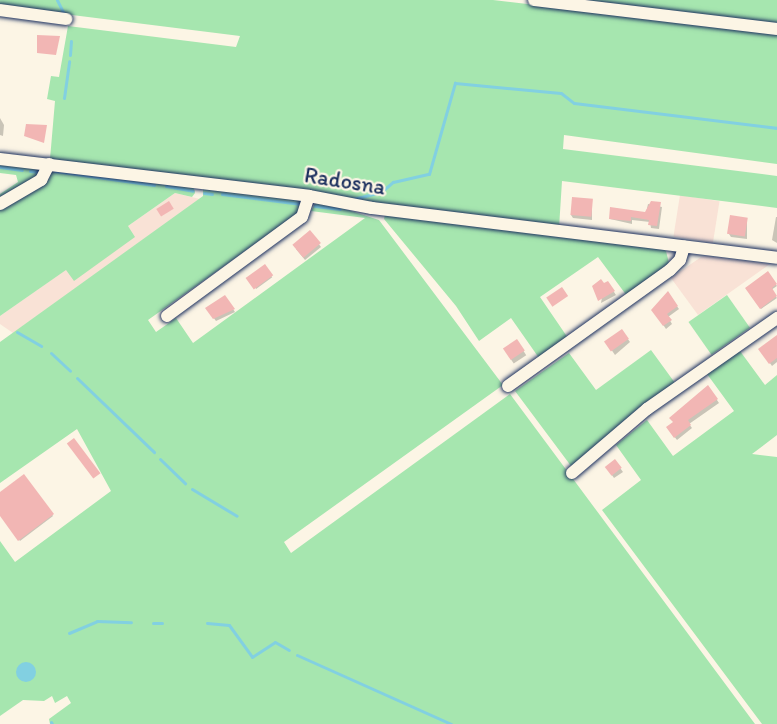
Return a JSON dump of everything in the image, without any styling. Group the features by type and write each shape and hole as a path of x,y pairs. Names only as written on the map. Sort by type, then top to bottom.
{"street":[{"path":"534,0 777,29"},
{"path":"0,10 66,19"},
{"name":"Radosna","path":"0,159 309,196 372,208 777,258"},
{"path":"0,204 41,180 48,164"},
{"path":"167,316 302,217 309,196"},
{"path":"508,386 670,270 680,260 684,247"},
{"path":"572,473 647,409 777,318"}],"shaded area":[{"path":"175,193 200,199 13,333 0,324 0,316"},
{"path":"680,195 720,201 713,243 673,236"},
{"path":"701,257 770,264 698,315 671,278"}],"green space":[{"path":"0,0 493,0 777,33 777,164 564,135 563,149 777,176 777,208 562,181 559,228 50,159 55,101 47,99 51,76 59,77 68,26 236,47 240,36 0,6"},
{"path":"567,0 777,0 777,24"},
{"path":"0,163 42,167 45,171 0,201 0,194 18,182 16,175 0,173"},
{"path":"51,171 194,188 195,193 192,197 175,193 128,226 135,237 74,281 66,270 0,316 0,207 10,205 49,179"},
{"path":"203,189 303,198 303,210 148,320 156,332 176,318 193,343 365,218 311,211 317,200 379,220 503,385 284,542 291,553 510,394 755,724 50,724 49,719 71,703 67,696 55,703 52,696 44,701 23,700 0,716 0,541 15,562 111,491 77,429 0,483 0,342 203,196"},
{"path":"385,214 660,248 666,251 669,263 627,296 598,257 540,297 568,338 539,358 511,318 479,341 456,306 384,219"},
{"path":"727,295 750,328 711,355 688,322"},
{"path":"651,350 675,383 571,466 515,391 569,353 596,390"},
{"path":"740,351 765,385 777,375 777,435 752,454 777,457 777,724 762,724 602,510 641,480 616,445 647,420 673,456 734,411 707,374"}],"water":[{"path":"26,662 33,665 36,672 33,679 26,682 19,679 16,672 19,665"}],"building":[{"path":"37,35 60,36 56,55 37,53"},
{"path":"26,124 47,125 44,143 24,136"},
{"path":"572,197 593,199 591,217 570,215"},
{"path":"169,201 174,209 161,217 156,209"},
{"path":"651,201 661,202 657,226 648,225 649,220 631,217 631,221 609,219 610,207 645,212"},
{"path":"730,215 748,218 745,237 727,234"},
{"path":"310,230 321,243 303,258 292,245"},
{"path":"265,264 273,275 254,289 246,278"},
{"path":"768,271 777,284 772,288 777,296 760,309 745,288"},
{"path":"601,279 604,283 608,281 615,291 598,301 592,286"},
{"path":"562,287 568,296 552,307 546,298"},
{"path":"668,291 678,306 667,314 672,320 663,326 651,310"},
{"path":"225,295 235,309 213,319 205,308"},
{"path":"622,329 629,339 611,351 604,342"},
{"path":"777,335 777,358 769,364 758,349"},
{"path":"517,339 525,351 511,360 503,349"},
{"path":"708,385 718,399 688,420 691,425 674,438 666,427 673,422 669,418"},
{"path":"74,438 100,473 93,479 67,443"},
{"path":"615,459 622,468 612,476 605,467"},
{"path":"24,474 54,514 18,541 0,516 0,492"}],"waterway":[{"path":"57,0 63,12"},
{"path":"70,55 71,41"},
{"path":"64,98 69,61"},
{"path":"353,199 381,192 393,182 429,174 455,83 561,93 574,103 777,128"},
{"path":"0,167 22,170"},
{"path":"30,171 40,172"},
{"path":"55,171 154,185"},
{"path":"166,186 193,191"},
{"path":"204,193 212,194"},
{"path":"222,194 301,204"},
{"path":"315,206 340,209"},
{"path":"17,332 41,346"},
{"path":"51,353 70,371"},
{"path":"77,378 154,452"},
{"path":"160,459 185,483"},
{"path":"192,489 237,516"},
{"path":"69,633 97,621 131,622"},
{"path":"153,623 162,623"},
{"path":"207,623 229,625 252,657 275,642 289,650"},
{"path":"297,655 451,724"}]}
